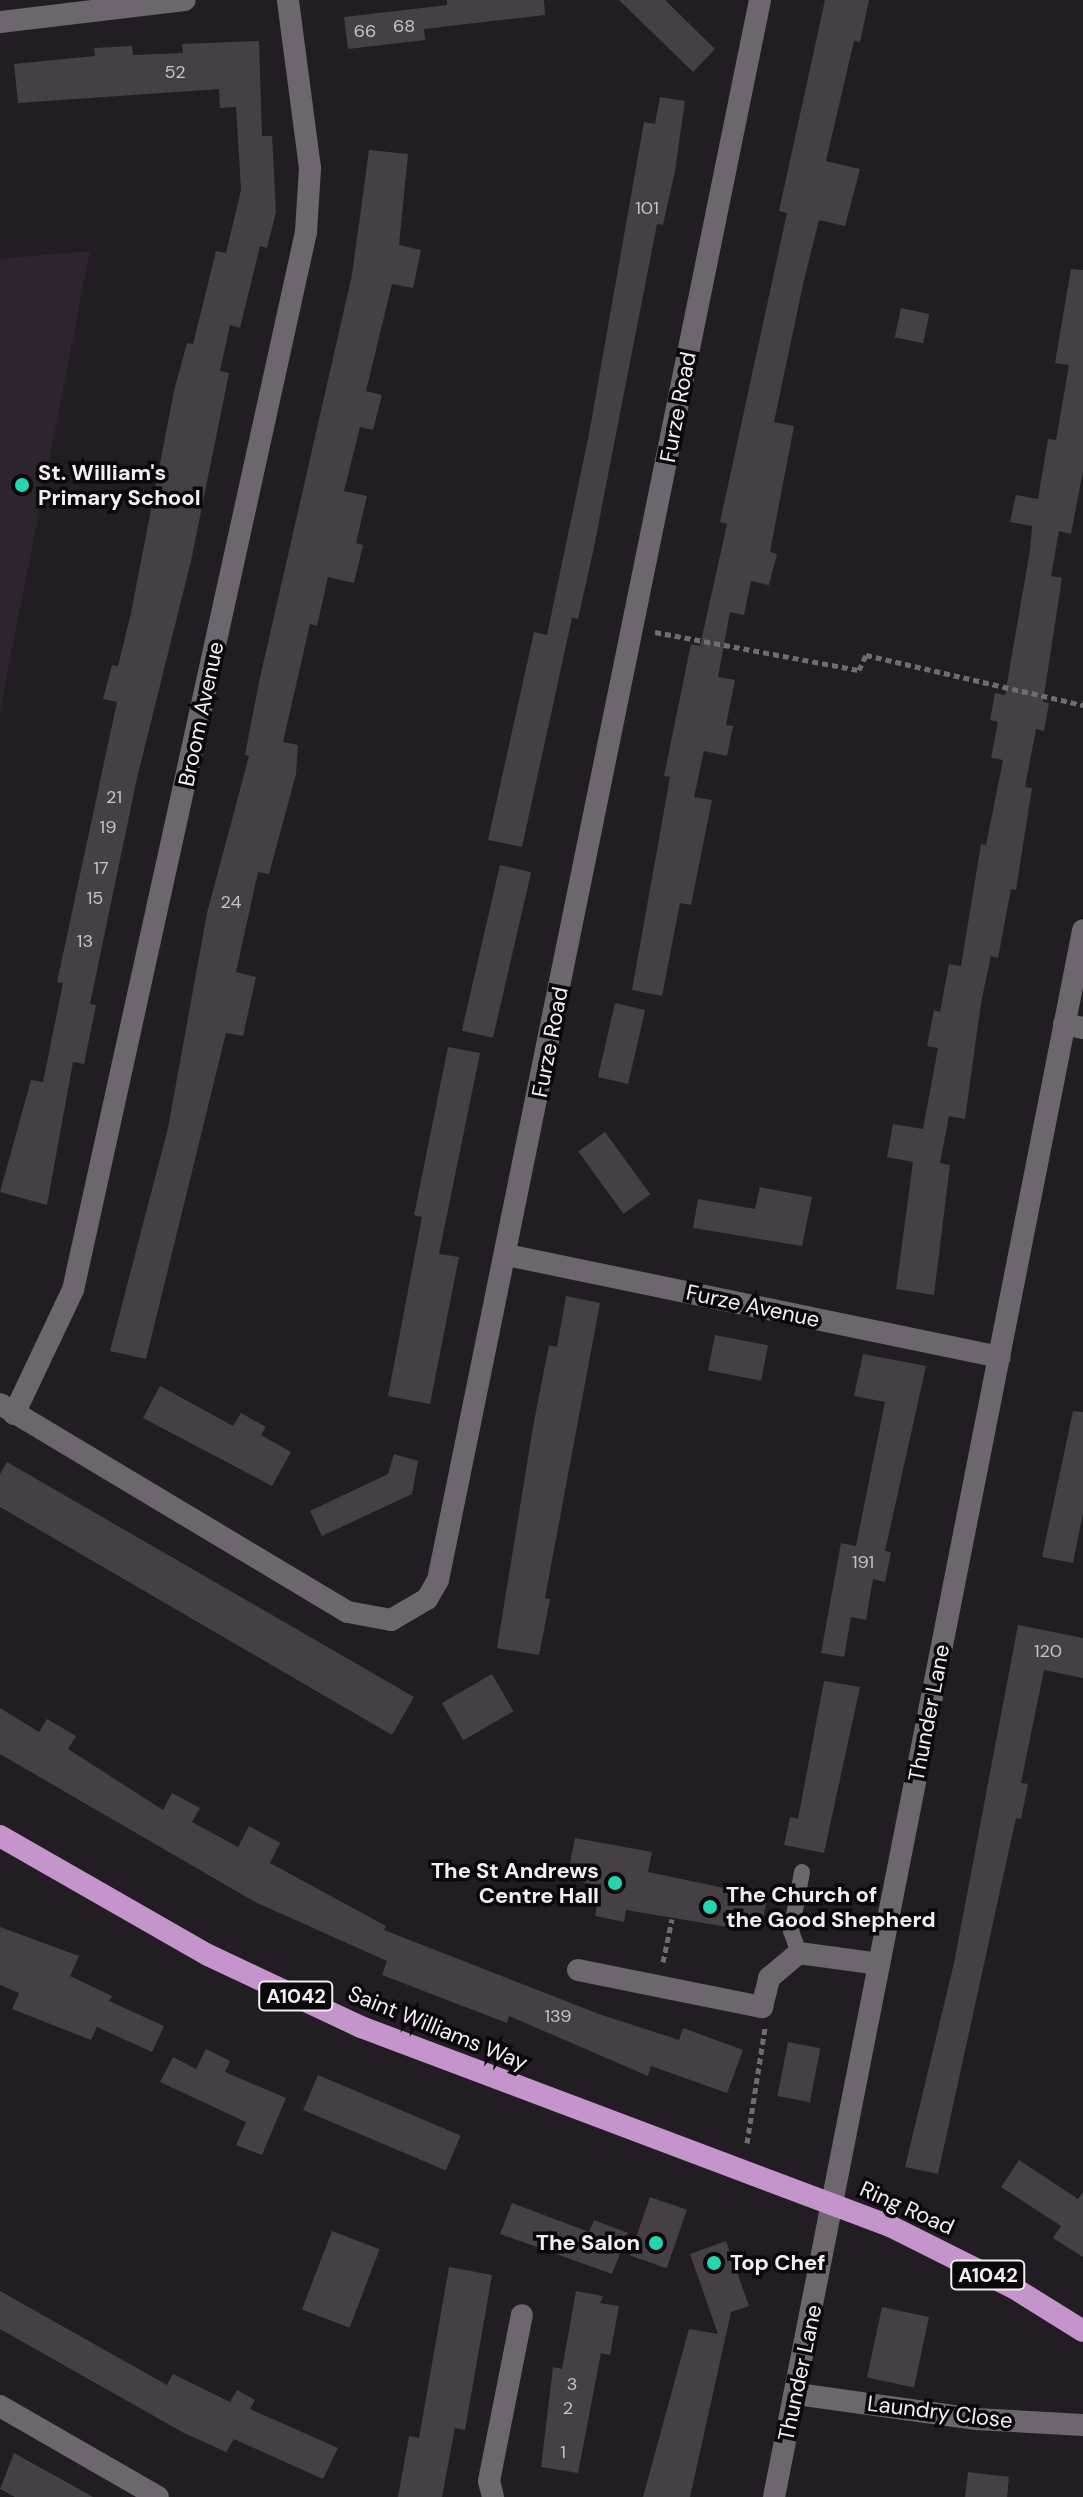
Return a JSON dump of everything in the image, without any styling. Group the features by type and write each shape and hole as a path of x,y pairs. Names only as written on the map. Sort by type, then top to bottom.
{"highway":[{"name":"Saint Williams Way","path":"0,1836 208,1955 361,2027 834,2204"},
{"name":"Ring Road","path":"834,2204 890,2226 1014,2288 1083,2331"}],"street":[{"path":"0,22 185,0"},
{"name":"Broom Avenue","path":"7,1409 73,1290 306,232 310,168 288,0"},
{"name":"Furze Road","path":"7,1409 348,1612 391,1620 427,1599 446,1558 760,0"},
{"name":"Thunder Lane","path":"774,2497 797,2394 1000,1357 1074,1026 1083,930"},
{"name":"Furze Avenue","path":"507,1255 1000,1357"},
{"path":"578,1970 762,2007 769,1978 799,1953 879,1964"},
{"path":"493,2497 489,2481 522,2315"},
{"name":"Laundry Close","path":"797,2394 976,2419 1083,2425"},
{"path":"0,2406 158,2497"}],"lane":[{"path":"799,1953 791,1931 802,1872"}],"path":[{"path":"633,628 859,670 866,655 1083,705"},
{"path":"658,1987 672,1919"},
{"path":"747,2143 766,2034 762,2007"}],"shaded area":[{"name":"St. William's Primary School","path":"90,251 0,711 0,259"}],"building":[{"path":"447,0 544,0 545,15 424,29 425,40 348,49 344,17 447,5"},
{"path":"619,0 665,0 715,49 693,72"},
{"path":"825,0 869,0 860,42 854,41 826,161 860,169 845,226 819,220 804,280 774,422 794,426 770,552 777,554 769,585 751,581 744,615 730,612 718,677 735,680 726,725 733,726 727,756 704,751 694,797 712,800 691,905 680,903 662,996 632,990 670,777 664,776 691,644 700,646 727,524 720,522 787,213 779,211"},
{"path":"259,41 262,136 272,136 276,212 267,248 260,246 240,328 230,325 220,371 229,373 191,561 137,778 90,1004 96,1005 84,1064 73,1062 47,1205 0,1192 31,1080 43,1082 63,983 57,982 117,702 103,699 112,665 118,666 131,613 174,391 187,343 193,344 216,251 226,253 241,190 236,107 220,108 219,89 18,103 14,64 95,56 94,48 132,46 133,55 183,53 182,44"},
{"path":"660,97 685,101 675,171 663,225 657,224 578,619 572,618 522,847 488,840 534,632 547,635 589,434 644,122 655,124"},
{"path":"369,150 408,154 399,245 421,250 413,288 392,284 366,391 382,395 373,430 360,427 344,491 367,496 356,543 363,545 354,583 328,577 317,626 310,624 283,742 298,745 296,774 269,874 258,872 236,972 256,977 243,1036 226,1033 146,1359 110,1351 168,1128 207,913 249,756 245,755 259,682 352,275"},
{"path":"1071,269 1083,270 1083,471 1071,534 1059,531 1051,576 1062,578 1043,702 1049,703 1044,731 1036,729 1025,787 1032,788 1016,890 1011,889 998,958 991,956 981,1003 965,1119 949,1116 940,1163 950,1165 934,1295 896,1289 913,1162 887,1157 893,1124 923,1129 938,1048 927,1046 934,1010 940,1012 949,964 961,966 981,844 986,845 1003,760 991,758 998,722 990,720 995,693 1005,695 1030,550 1032,526 1010,522 1016,495 1038,499 1048,439 1056,440 1069,365 1055,363"},
{"path":"901,308 929,314 923,343 895,337"},
{"path":"500,865 531,872 493,1038 462,1031"},
{"path":"615,1003 645,1010 628,1084 598,1077"},
{"path":"448,1047 480,1053 439,1254 459,1257 430,1404 388,1396 422,1217 414,1215"},
{"path":"605,1132 650,1194 624,1214 578,1151"},
{"path":"760,1187 812,1197 802,1246 693,1228 698,1199 755,1209"},
{"path":"566,1296 600,1303 545,1598 550,1599 539,1655 497,1648 549,1345 557,1347"},
{"path":"715,1335 768,1345 761,1381 708,1370"},
{"path":"863,1354 926,1366 885,1551 891,1552 885,1582 873,1579 866,1620 851,1617 844,1657 821,1653 841,1543 856,1546 885,1402 854,1396"},
{"path":"160,1386 233,1426 241,1413 266,1427 261,1435 291,1452 272,1486 143,1418"},
{"path":"1073,1411 1083,1412 1083,1513 1073,1563 1042,1557"},
{"path":"394,1454 418,1461 412,1494 322,1536 310,1511 388,1474"},
{"path":"7,1462 414,1697 392,1735 0,1507 0,1474"},
{"path":"1018,1625 1083,1638 1083,1678 1044,1670 1021,1783 1028,1784 1021,1819 1016,1818 938,2174 905,2167 954,1963"},
{"path":"492,1674 514,1711 463,1740 442,1703"},
{"path":"824,1681 860,1687 824,1853 784,1845 790,1817 798,1819"},
{"path":"0,1708 39,1732 47,1719 76,1736 68,1749 163,1810 172,1793 200,1808 192,1822 238,1847 249,1826 280,1843 270,1863 386,1926 384,1930 599,2014 679,2040 683,2028 743,2050 727,2093 651,2066 648,2076 509,2016 507,2023 382,1975 387,1961 255,1902 0,1754"},
{"path":"575,1838 652,1852 648,1872 753,1894 752,1900 766,1903 762,1927 747,1924 746,1930 626,1910 624,1922 595,1916 601,1886 567,1879"},
{"path":"0,1927 79,1956 70,1976 112,1996 109,2001 164,2026 152,2052 97,2027 91,2040 12,2009 19,1993 0,1985"},
{"path":"788,2042 820,2048 810,2102 778,2096"},
{"path":"206,2049 230,2061 225,2072 286,2098 262,2155 236,2145 246,2122 160,2082 173,2057 196,2069"},
{"path":"318,2075 461,2136 446,2171 303,2110"},
{"path":"1019,2160 1078,2199 1083,2192 1083,2257 1053,2238 1061,2226 1001,2187"},
{"name":"The Salon","path":"650,2197 687,2210 667,2268 630,2256"},
{"path":"512,2203 589,2232 594,2220 628,2233 612,2274 500,2234"},
{"path":"332,2231 380,2249 350,2328 302,2309"},
{"path":"726,2241 749,2306 731,2312 690,2497 643,2497 689,2329 718,2334 690,2254"},
{"path":"449,2267 492,2275 465,2430 455,2428 442,2497 398,2497 409,2436 419,2438"},
{"path":"0,2291 167,2385 173,2374 230,2402 237,2390 255,2400 250,2409 338,2448 323,2479 234,2439 226,2452 184,2433 0,2329"},
{"path":"576,2291 603,2296 600,2303 619,2306 610,2355 601,2353 578,2473 541,2467 553,2367 562,2369"},
{"path":"882,2307 929,2317 914,2387 867,2377"},
{"path":"14,2453 93,2497 15,2497 0,2489"},
{"path":"968,2472 1009,2477 1007,2497 965,2497"}],"place":[{"name":"St. William's Primary School","path":"22,485"},
{"name":"The St Andrews Centre Hall","path":"615,1883"},
{"name":"The Church of the Good Shepherd","path":"710,1907"},
{"name":"The Salon","path":"656,2243"},
{"name":"Top Chef","path":"714,2263"}]}
